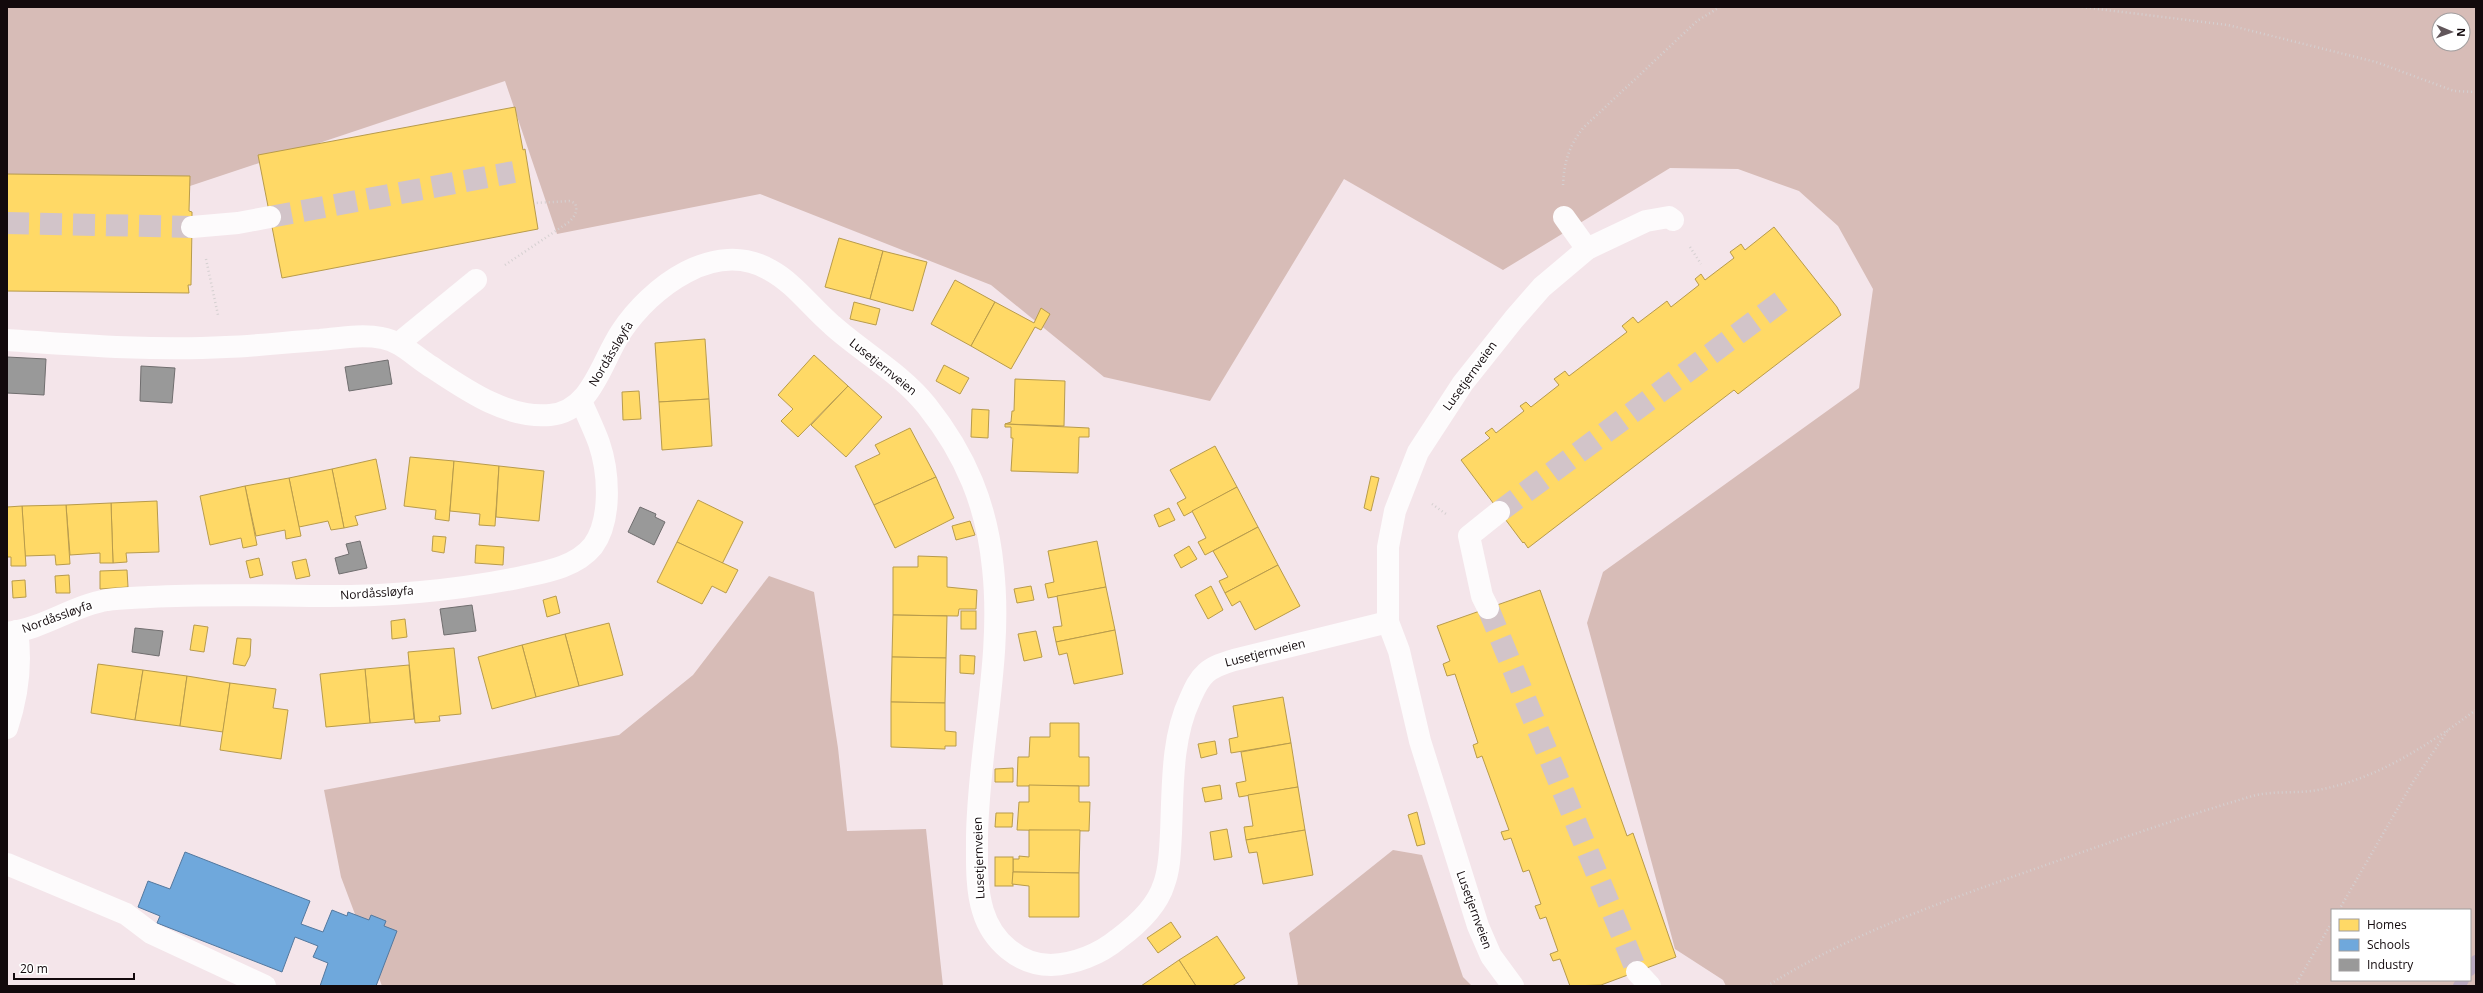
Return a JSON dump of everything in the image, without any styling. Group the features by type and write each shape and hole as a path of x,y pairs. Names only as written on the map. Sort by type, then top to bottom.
{"lane":[{"path":"192,227 238,223 270,217"},
{"path":"1564,217 1587,249"},
{"name":"Lusetjernveien","path":"1513,986 1491,956 1478,926 1420,741 1399,652 1388,622 1388,547 1396,511 1418,452 1435,424 1487,350 1542,287 1587,249 1646,221 1669,217 1673,220"},
{"name":"Lusetjernveien","path":"747,261 775,272 844,336 890,369 912,389 929,409 956,448 983,506 990,537 996,606 994,651 977,820 978,873 981,906 985,917 998,940 1016,956 1040,965 1060,965 1086,958 1117,941 1133,928 1151,908 1163,890 1168,869 1174,769 1179,735 1184,711 1201,676 1215,666 1234,660 1388,622"},
{"name":"Nordåssløyfa","path":"7,340 154,348 223,348 362,337 382,338 399,343 448,377 481,396 513,411 547,415 563,412 581,401 594,382 623,329 636,312 674,280 693,268 712,262 747,261"},
{"path":"399,343 476,280"},
{"name":"Nordåssløyfa","path":"12,632 43,624 83,606 107,600 226,594 343,596 401,592 478,586 563,566 580,558 593,546 600,532 605,514 606,483 599,443 581,401"},
{"path":"1488,608 1482,596 1469,536 1499,512"},
{"path":"7,728 18,688 20,656 12,632"},
{"path":"7,864 126,914 151,933 265,986"}],"path":[{"path":"1564,217 1564,175 1566,157 1572,141 1615,96 1697,21 1720,7"},
{"path":"2082,7 2228,25 2376,62 2454,91 2476,92"},
{"path":"476,280 484,278 499,269 569,222 575,216 575,203 569,201 535,203"},
{"path":"208,273 223,348"},
{"path":"1405,484 1449,516 1469,536"},
{"path":"1766,986 1794,969 1912,913 2165,822 2252,796 2318,790 2359,780 2406,758 2476,710"},
{"path":"2340,909 2413,782 2448,730"},
{"path":"2294,986 2331,924"}],"shaded area":[{"path":"7,7 2476,7 2476,986 1726,986 1723,980 1675,949 1587,623 1603,572 1859,388 1873,289 1838,226 1799,191 1738,169 1670,168 1503,270 1344,179 1210,401 1104,377 991,285 760,194 557,234 505,81 184,188 7,185"},
{"path":"769,576 814,592 838,748 847,831 926,829 943,986 382,986 341,877 324,790 619,735 693,675"},
{"path":"1393,850 1422,855 1463,977 1472,986 1296,986 1298,984 1289,933"}],"building: Homes":[{"path":"515,107 523,150 525,149 538,229 282,278 258,155"},
{"path":"7,174 190,176 189,211 192,212 192,227 191,285 188,285 189,293 7,291"},
{"path":"1774,227 1837,307 1841,315 1738,394 1734,390 1528,548 1461,460 1490,438 1485,433 1492,428 1496,433 1524,411 1520,406 1526,402 1531,407 1559,385 1554,379 1565,371 1569,376 1627,332 1622,326 1633,317 1638,323 1667,301 1671,307 1699,285 1695,279 1701,274 1705,280 1734,258 1730,252 1741,244 1745,250"},
{"path":"839,238 883,251 870,299 825,287"},
{"path":"883,251 927,262 913,311 870,299"},
{"path":"955,280 995,302 971,346 931,324"},
{"path":"854,302 880,309 876,325 850,319"},
{"path":"995,302 1034,323 1041,308 1050,314 1041,330 1035,327 1011,369 971,346"},
{"path":"705,339 709,399 659,402 655,343"},
{"path":"814,355 848,386 798,437 781,421 793,409 778,395"},
{"path":"944,365 969,378 960,394 936,381"},
{"path":"1015,379 1065,381 1064,426 1005,424 1011,422 1012,411 1014,411"},
{"path":"848,386 882,417 846,457 811,425"},
{"path":"639,391 641,419 623,420 622,392"},
{"path":"709,399 712,446 662,450 659,402"},
{"path":"972,409 989,410 988,438 971,437"},
{"path":"1005,424 1089,428 1089,437 1079,437 1078,473 1011,471 1013,438 1011,438 1011,427 1005,427"},
{"path":"910,428 936,477 874,505 855,466 880,454 875,445"},
{"path":"1215,446 1237,487 1184,516 1177,503 1186,498 1170,470"},
{"path":"410,457 454,461 449,521 435,519 436,510 404,506"},
{"path":"376,459 386,509 355,516 358,525 344,528 332,469"},
{"path":"454,461 499,466 495,526 479,525 480,514 450,511"},
{"path":"499,466 544,471 539,521 496,517"},
{"path":"332,469 344,528 331,530 328,521 299,527 289,478"},
{"path":"1371,476 1379,478 1371,511 1364,508"},
{"path":"936,477 954,518 895,548 874,505"},
{"path":"289,478 301,536 286,539 285,530 256,536 245,486"},
{"path":"245,486 257,545 243,548 241,538 210,545 200,496"},
{"path":"1237,487 1258,527 1205,555 1198,542 1206,538 1192,511"},
{"path":"698,500 743,522 722,564 677,542"},
{"path":"157,501 159,552 126,553 127,562 113,563 111,503"},
{"path":"111,503 113,563 100,563 100,553 70,555 66,505"},
{"path":"66,505 70,564 56,565 55,555 25,556 22,506"},
{"path":"22,506 26,566 11,566 11,557 7,557 7,507"},
{"path":"1169,508 1175,520 1159,527 1154,515"},
{"path":"970,521 975,535 956,540 952,526"},
{"path":"1258,527 1278,565 1225,593 1219,581 1228,577 1213,551"},
{"path":"433,536 446,537 444,553 432,551"},
{"path":"1097,541 1106,587 1048,598 1045,584 1054,582 1048,551"},
{"path":"677,542 738,570 726,593 712,586 702,604 657,582"},
{"path":"476,545 504,547 503,565 475,563"},
{"path":"1189,546 1197,559 1181,568 1174,555"},
{"path":"918,556 947,557 947,587 977,590 976,609 959,609 958,616 893,615 893,567 918,567"},
{"path":"259,558 263,575 250,578 246,561"},
{"path":"306,559 310,576 296,579 292,562"},
{"path":"1278,565 1300,606 1255,630 1240,601 1232,606 1225,593"},
{"path":"127,570 128,587 100,589 100,571"},
{"path":"69,575 70,593 56,593 55,576"},
{"path":"25,580 26,597 13,598 12,581"},
{"path":"1031,586 1034,600 1017,603 1014,589"},
{"path":"1211,586 1223,610 1208,619 1195,595"},
{"path":"1106,587 1115,630 1056,642 1053,627 1062,626 1057,596"},
{"path":"1540,590 1627,836 1633,833 1676,957 1601,985 1570,986 1560,959 1553,961 1550,954 1558,951 1546,917 1540,919 1535,906 1541,904 1529,870 1523,872 1511,838 1504,840 1501,832 1509,830 1482,756 1477,758 1473,745 1478,743 1455,674 1447,676 1443,664 1450,661 1437,626"},
{"path":"556,596 560,613 547,617 543,600"},
{"path":"961,611 976,611 976,629 961,629"},
{"path":"893,615 947,616 946,658 892,657"},
{"path":"405,619 407,637 392,639 391,621"},
{"path":"609,623 623,675 579,686 565,634"},
{"path":"194,625 208,627 204,652 190,650"},
{"path":"1115,630 1123,674 1074,684 1067,653 1059,655 1056,642"},
{"path":"1036,631 1042,657 1024,661 1018,634"},
{"path":"565,634 579,686 536,697 522,645"},
{"path":"237,638 251,639 250,656 245,666 233,664"},
{"path":"522,645 536,697 492,709 478,657"},
{"path":"454,648 461,714 439,716 440,721 415,723 408,652"},
{"path":"960,655 975,656 974,674 960,673"},
{"path":"892,657 946,658 945,703 891,702"},
{"path":"98,664 143,670 135,720 91,713"},
{"path":"409,665 414,719 370,723 365,669"},
{"path":"365,669 370,723 326,727 320,674"},
{"path":"143,670 187,676 180,726 135,720"},
{"path":"187,676 230,683 223,732 180,726"},
{"path":"230,683 276,689 273,708 288,710 281,759 220,750"},
{"path":"1283,697 1291,743 1231,753 1229,739 1238,737 1233,706"},
{"path":"891,702 945,703 945,731 956,732 956,746 945,746 945,749 891,747"},
{"path":"1050,723 1079,723 1079,757 1089,757 1089,786 1017,786 1018,757 1029,757 1030,737 1050,737"},
{"path":"1215,741 1217,754 1201,758 1198,744"},
{"path":"1291,743 1298,787 1239,797 1236,783 1246,781 1241,752"},
{"path":"1013,768 1013,782 995,782 995,769"},
{"path":"1029,785 1079,786 1079,802 1090,802 1089,831 1017,830 1019,802 1029,802"},
{"path":"1220,785 1222,799 1205,802 1202,788"},
{"path":"1298,787 1305,830 1246,840 1244,827 1253,826 1248,795"},
{"path":"1417,812 1425,844 1417,846 1408,815"},
{"path":"996,813 1013,813 1012,827 995,827"},
{"path":"1227,829 1232,857 1214,860 1210,832"},
{"path":"1029,830 1080,830 1079,873 1013,872 1013,859 1019,859 1019,856 1029,857"},
{"path":"1305,830 1313,875 1263,884 1257,852 1249,853 1246,840"},
{"path":"995,857 1013,857 1013,886 995,886"},
{"path":"1013,872 1079,873 1079,917 1029,917 1029,886 1012,884"},
{"path":"1171,922 1181,937 1158,953 1147,938"},
{"path":"1217,936 1245,978 1232,986 1196,986 1179,960"},
{"path":"1179,960 1196,986 1141,986"}],"building: Schools":[{"path":"185,852 310,901 301,924 323,932 332,910 347,916 348,912 369,920 371,915 386,921 384,926 397,931 376,986 320,986 328,963 313,957 318,946 295,937 282,972 157,923 160,916 138,907 148,881 170,889"}],"building: Industry":[{"path":"7,357 46,359 44,395 7,393"},
{"path":"388,360 392,384 349,391 345,367"},
{"path":"141,366 175,368 172,403 140,401"},
{"path":"640,507 656,514 655,517 665,522 654,545 628,532"},
{"path":"360,541 367,568 339,574 335,558 349,554 346,544"},
{"path":"472,605 476,631 444,635 440,609"},
{"path":"135,628 163,631 159,656 132,652"}],"waterway":[{"path":"2471,968 2476,961"},
{"path":"2459,986 2462,981"}],"tunnel":[{"path":"270,217 514,172"},
{"path":"7,223 192,227"},
{"path":"1499,512 1787,297"},
{"path":"1488,608 1637,972"}]}
